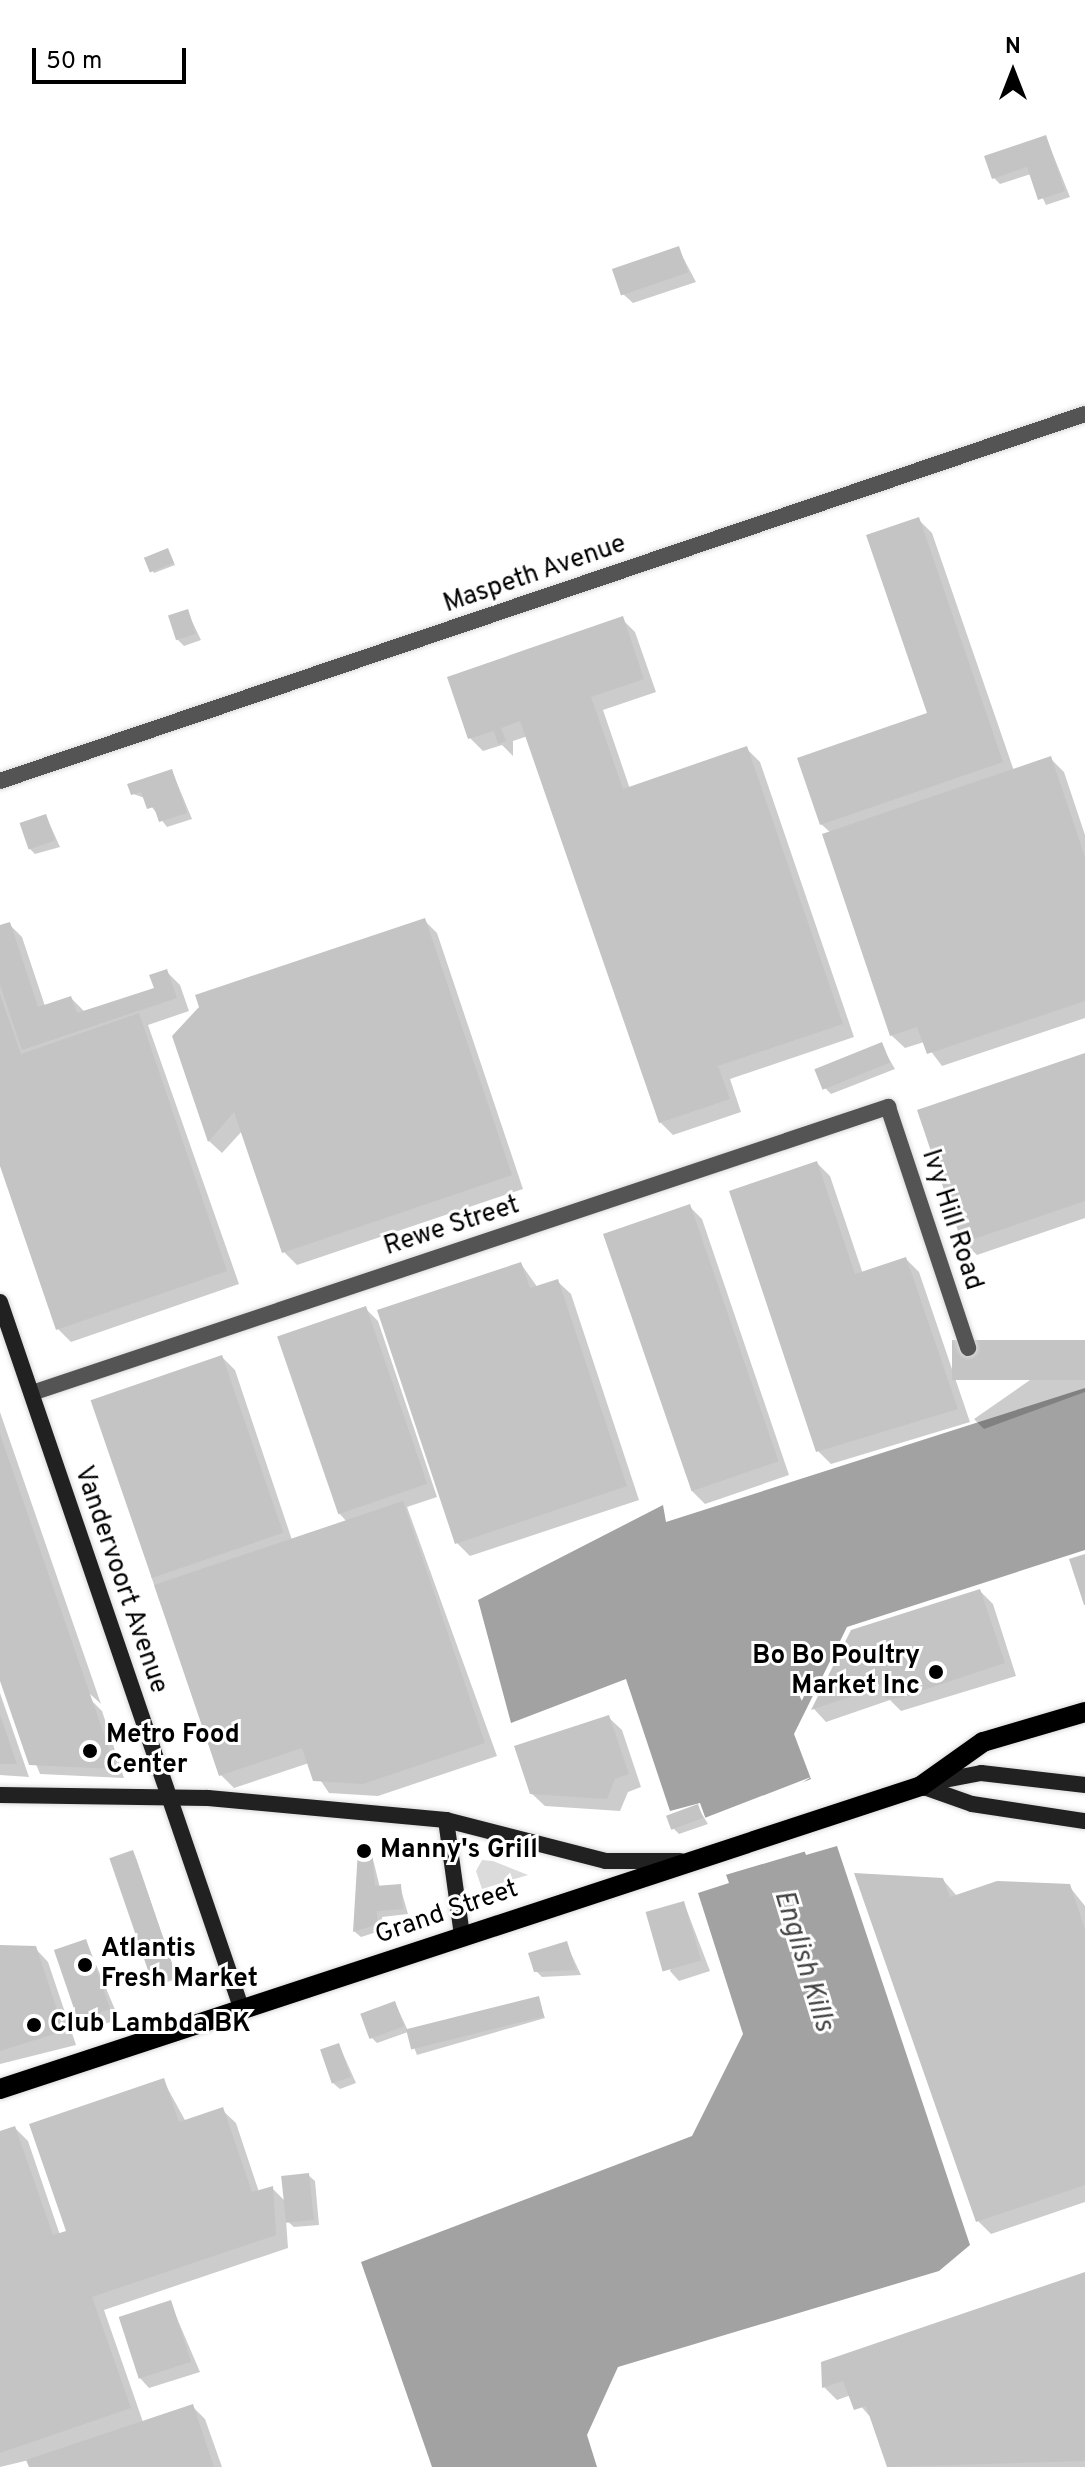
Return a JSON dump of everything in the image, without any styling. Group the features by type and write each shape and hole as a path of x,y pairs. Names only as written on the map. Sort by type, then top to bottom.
{"main road":[{"name":"Vandervoort Avenue","path":"0,1302 242,2010"},
{"name":"Grand Street","path":"0,2089 685,1860 921,1786 983,1742 1085,1712"},
{"path":"921,1786 981,1773 1085,1785"},
{"path":"921,1786 972,1804 1085,1821"},
{"path":"0,1795 169,1799 446,1820 606,1861 685,1860"},
{"path":"446,1820 462,1935"}],"street":[{"name":"Maspeth Avenue","path":"0,781 1085,414"},
{"name":"Ivy Hill Road","path":"888,1107 968,1348"},
{"name":"Rewe Street","path":"32,1393 888,1107"}],"shaded area":[{"path":"482,1860 493,1861 528,1875 482,1889 476,1871"}],"water":[{"name":"English Kills","path":"1085,1388 1085,1550 847,1627 794,1734 811,1779 782,1791 806,1855 837,1846 970,2245 939,2271 618,2367 587,2435 597,2467 432,2467 361,2262 692,2136 743,2034 698,1893 729,1883 700,1803 670,1811 626,1679 511,1723 478,1600 663,1505 666,1522"}],"pier":[{"path":"811,1777 787,1793 808,1851 722,1876 702,1819"}],"building":[{"path":"1046,135 1065,191 1038,200 1027,167 992,179 984,156"},
{"path":"679,246 688,272 621,296 612,269"},
{"path":"919,517 1003,762 820,825 797,758 927,713 866,535"},
{"path":"168,548 174,563 150,573 144,558"},
{"path":"188,609 196,634 176,640 168,615"},
{"path":"623,616 644,679 591,697 623,789 747,746 843,1024 718,1066 730,1099 659,1123 520,721 501,728 506,741 498,744 494,731 468,739 447,677"},
{"path":"1051,756 1085,857 1085,1001 927,1054 917,1027 890,1036 822,834"},
{"path":"172,769 187,813 159,822 154,807 147,809 141,792 131,795 127,784"},
{"path":"46,814 55,840 29,850 20,823"},
{"path":"425,918 512,1175 282,1253 234,1112 208,1142 172,1036 199,1007 195,995"},
{"path":"10,922 38,1007 71,996 77,1013 154,988 149,975 167,969 177,998 22,1050 0,985 0,925"},
{"path":"0,994 21,1054 139,1013 227,1271 56,1330 0,1166"},
{"path":"882,1042 890,1062 823,1090 814,1069"},
{"path":"1085,1053 1085,1201 962,1243 917,1110"},
{"path":"817,1161 855,1274 906,1257 958,1409 816,1452 729,1191"},
{"path":"690,1204 779,1461 692,1491 603,1234"},
{"path":"521,1262 530,1288 558,1279 627,1486 455,1544 377,1310"},
{"path":"366,1306 427,1484 338,1514 277,1337"},
{"path":"952,1340 1085,1340 1085,1380 952,1380"},
{"path":"222,1355 283,1533 152,1578 91,1400"},
{"path":"0,1434 116,1769 29,1765 0,1681"},
{"path":"403,1501 485,1743 363,1784 313,1781 302,1748 219,1776 154,1585"},
{"path":"1085,1554 1085,1605 1084,1605 1069,1559"},
{"path":"980,1589 1005,1663 900,1698 886,1699 882,1686 811,1710 851,1630"},
{"path":"0,1715 17,1764 0,1764"},
{"path":"609,1715 629,1774 615,1779 607,1799 530,1794 514,1746"},
{"path":"698,1804 703,1818 671,1830 666,1816"},
{"path":"372,1849 375,1886 401,1884 403,1909 377,1911 378,1924 353,1932 358,1850"},
{"path":"133,1850 177,1977 153,1985 109,1858"},
{"path":"854,1873 943,1878 950,1897 997,1881 1070,1884 1085,1929 1085,2185 976,2222"},
{"path":"684,1901 701,1961 663,1972 646,1912"},
{"path":"86,1939 110,2009 78,2020 54,1950"},
{"path":"567,1941 576,1970 534,1972 528,1953"},
{"path":"0,1945 36,1946 64,2031 0,2051"},
{"path":"539,1996 544,2016 411,2050 406,2029"},
{"path":"395,2001 404,2026 369,2039 360,2014"},
{"path":"339,2043 351,2077 332,2084 320,2050"},
{"path":"164,2078 179,2122 223,2107 252,2192 273,2186 276,2235 92,2297 131,2408 0,2453 0,2131 15,2126 53,2235 66,2231 29,2124"},
{"path":"309,2173 314,2220 286,2223 281,2176"},
{"path":"1085,2272 1085,2461 887,2467 866,2406 854,2410 843,2381 822,2388 821,2362"},
{"path":"171,2300 191,2362 139,2379 119,2317"},
{"path":"193,2404 214,2467 29,2467 26,2460"}],"place":[{"name":"Bo Bo Poultry Market Inc","path":"936,1672"},
{"name":"Metro Food Center","path":"90,1751"},
{"name":"Manny's Grill","path":"364,1851"},
{"name":"Atlantis Fresh Market","path":"85,1965"},
{"name":"Club Lambda BK","path":"34,2025"}]}
